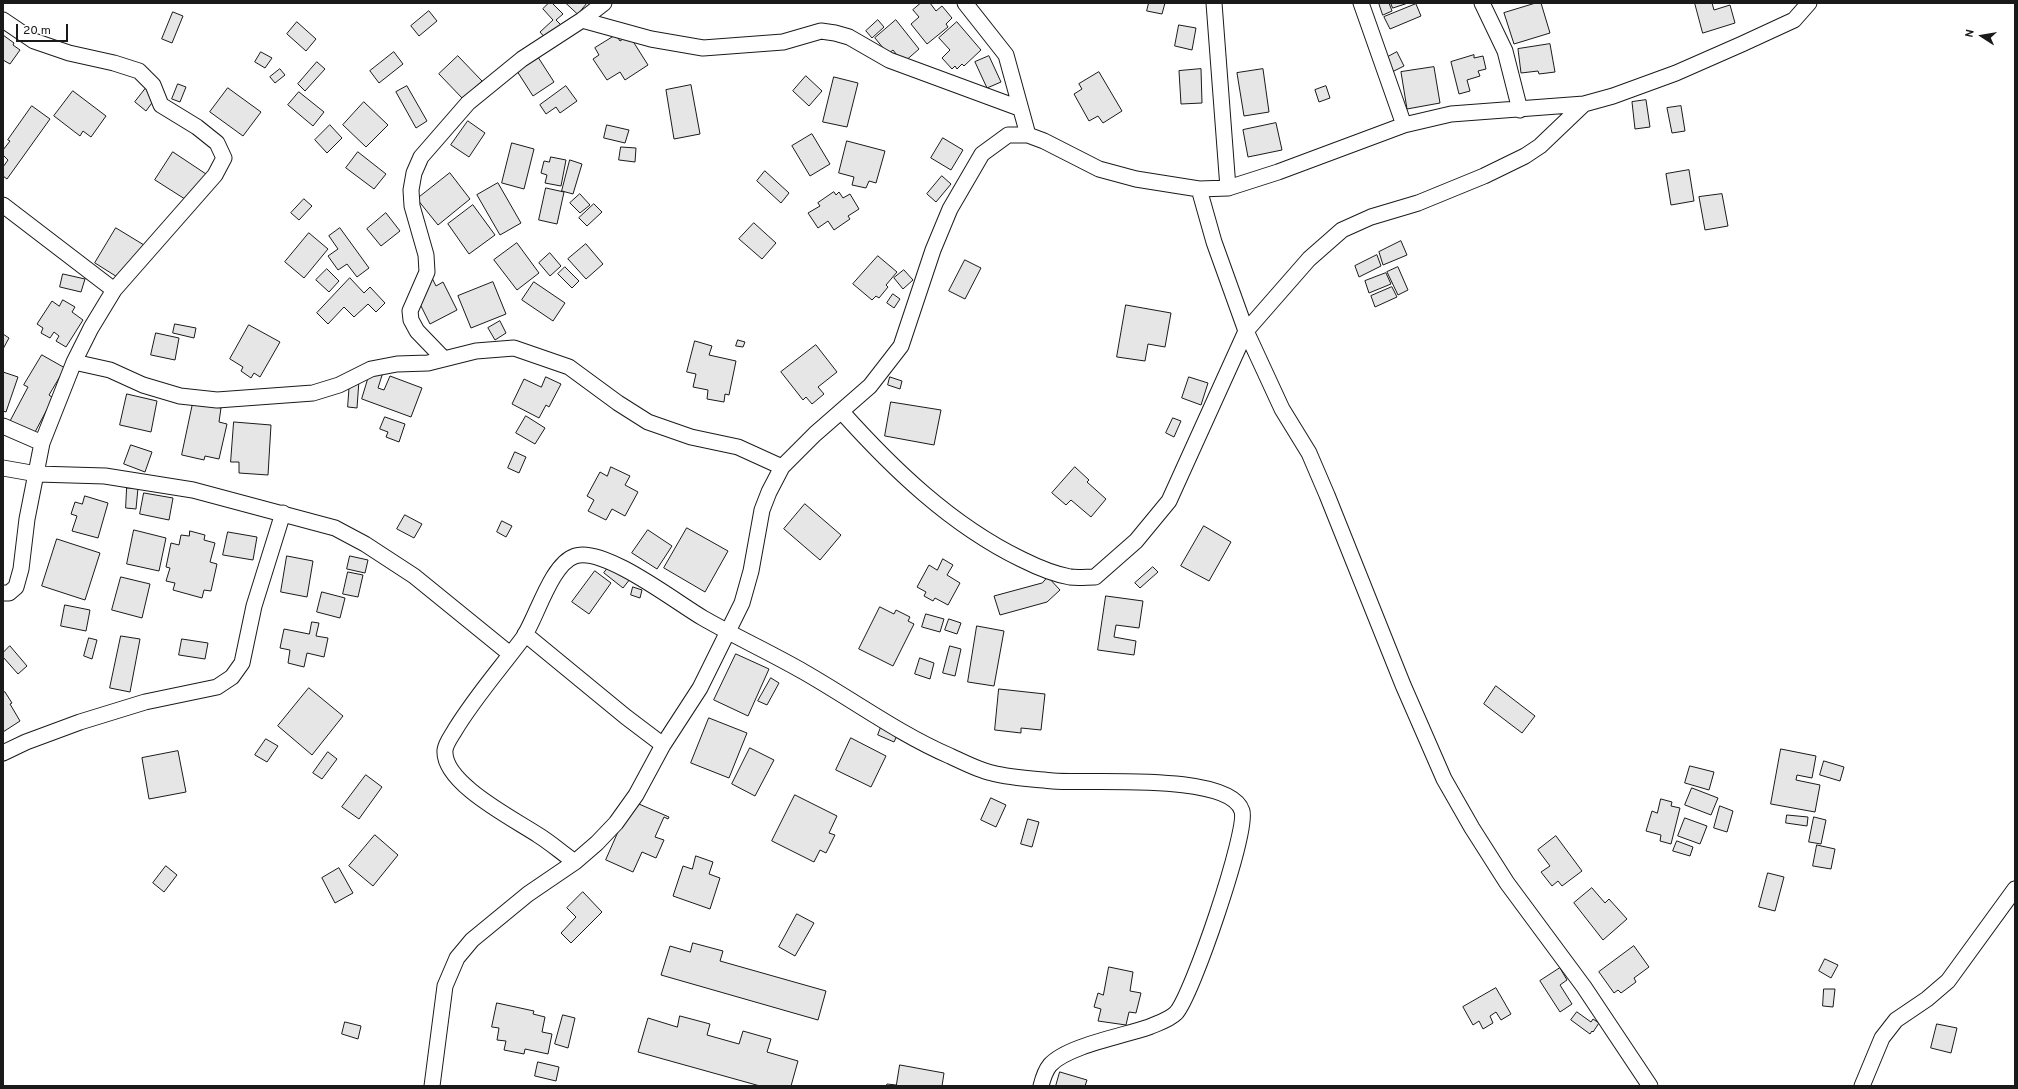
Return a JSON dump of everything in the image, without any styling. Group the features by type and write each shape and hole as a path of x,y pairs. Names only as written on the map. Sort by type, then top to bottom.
{"street":[{"path":"444,359 417,331 411,320 410,311 427,272 428,264 412,206 411,190 414,173 421,157 468,103 522,58 582,20 604,3"},
{"path":"964,3 1006,55 1019,108 1028,135"},
{"path":"1214,3 1228,188"},
{"path":"1361,3 1404,125"},
{"path":"1482,3 1505,51 1520,110"},
{"path":"432,1086 445,986 457,958 472,940 522,899 575,862 597,844 636,795 663,745 700,688 742,603 751,571 762,510 782,467 841,411 870,386 900,346 933,250 950,209 982,154 1008,135 1028,135 1044,141 1099,170 1136,179 1199,189 1228,188 1278,172 1404,125 1451,114 1584,104 1613,96 1676,73 1794,20 1809,3"},
{"path":"3,20 34,41 69,53 114,63 139,71 153,85 161,105 197,127 218,143 224,158 215,175 114,290 91,328 74,362 42,443 27,519 21,570 16,587 9,593 3,593"},
{"path":"582,20 651,39 703,48 783,42 821,31 835,33 849,36 888,60 1019,108"},
{"path":"841,411 873,447 940,508 1001,549 1044,570 1070,577 1095,577 1136,541 1169,500 1246,331 1309,259 1342,230 1371,217 1418,203 1484,176 1525,156 1540,146 1584,104"},
{"path":"1199,189 1214,242 1246,331 1282,409 1309,453 1403,686 1444,779 1472,828 1507,883 1584,987 1650,1086"},
{"path":"3,205 114,290"},
{"path":"74,362 110,370 143,385 180,396 217,400 313,393 339,385 371,369 397,364 428,363 476,351 514,348 569,367 618,403 648,422 691,437 738,447 782,467"},
{"path":"3,426 42,443"},
{"path":"3,468 37,474 105,476 193,490 335,528 365,544 414,576 510,654"},
{"path":"3,753 26,742 80,722 146,702 217,687 232,677 242,663 256,599 283,513"},
{"path":"575,862 541,837 475,795 456,777 446,761 445,747 469,708 526,634 560,567 575,556 594,555 648,582 701,617 803,671 935,750 991,773 1056,782 1125,781 1181,785 1217,791 1235,800 1241,809 1243,818 1241,830 1228,877 1196,972 1184,1001 1174,1015 1160,1022 1130,1034 1085,1046 1052,1062 1046,1071 1041,1086"},
{"path":"526,634 626,717 663,745"},
{"path":"1862,1086 1882,1038 1896,1020 1928,999 1948,981 2015,889"}],"building":[{"path":"549,3 552,3 563,14 556,20 562,26 547,40 540,32 553,20 543,9"},
{"path":"566,3 587,3 578,14"},
{"path":"921,3 930,3 936,11 942,6 952,18 946,24 948,27 927,44 911,24 919,17 913,10"},
{"path":"1149,3 1165,3 1162,14 1147,11"},
{"path":"1379,3 1389,3 1392,11 1383,15"},
{"path":"1391,3 1408,3 1393,8"},
{"path":"1536,3 1541,3 1550,33 1514,44 1504,13"},
{"path":"1695,3 1712,3 1714,10 1730,5 1735,23 1703,33"},
{"path":"1416,4 1421,16 1390,29 1384,17"},
{"path":"429,11 437,21 419,36 411,26"},
{"path":"173,12 183,16 172,43 162,39"},
{"path":"878,20 884,27 872,38 866,31"},
{"path":"896,20 919,49 903,63 893,50 888,54 875,38"},
{"path":"297,22 316,39 306,51 287,34"},
{"path":"957,22 981,50 964,66 962,64 957,69 955,66 952,69 942,58 950,50 939,38"},
{"path":"1179,25 1196,28 1192,50 1175,46"},
{"path":"3,35 14,43 13,45 20,50 10,64 3,60"},
{"path":"616,35 620,41 629,35 648,65 625,80 620,72 607,80 593,59 599,55 595,48"},
{"path":"1550,44 1555,72 1539,74 1538,71 1521,73 1518,49"},
{"path":"261,52 272,58 265,68 255,62"},
{"path":"394,52 403,64 379,83 370,71"},
{"path":"1397,52 1404,66 1392,72 1386,58"},
{"path":"536,54 554,82 533,96 515,68"},
{"path":"1474,55 1474,58 1483,56 1486,69 1478,71 1480,76 1467,80 1470,91 1459,94 1451,62"},
{"path":"458,56 482,81 463,99 439,74"},
{"path":"989,56 1001,82 987,88 975,62"},
{"path":"317,62 325,69 305,91 298,84"},
{"path":"1434,67 1440,103 1407,109 1401,72"},
{"path":"280,69 285,75 275,83 270,77"},
{"path":"1201,69 1202,103 1181,104 1179,71"},
{"path":"1263,69 1269,112 1244,116 1237,73"},
{"path":"1099,72 1122,111 1103,123 1098,116 1089,121 1074,94 1082,89 1079,84"},
{"path":"806,76 822,91 809,106 793,91"},
{"path":"834,77 858,83 847,127 823,122"},
{"path":"178,84 186,87 180,102 172,99"},
{"path":"691,85 700,134 674,139 666,90"},
{"path":"407,86 427,121 416,128 396,92"},
{"path":"566,86 577,101 560,113 556,107 546,114 540,105"},
{"path":"1326,86 1330,98 1319,102 1315,90"},
{"path":"146,88 157,96 146,111 135,102"},
{"path":"228,88 261,112 243,136 210,112"},
{"path":"73,91 106,116 91,137 83,131 80,136 54,116"},
{"path":"299,92 324,112 313,126 288,105"},
{"path":"1646,100 1650,127 1635,129 1632,102"},
{"path":"364,102 388,125 366,147 343,125"},
{"path":"32,106 50,119 7,179 3,176 3,167 8,160 3,155 3,150 10,141 8,140"},
{"path":"1681,106 1685,131 1672,133 1667,108"},
{"path":"468,121 485,133 469,157 451,145"},
{"path":"1276,123 1282,150 1248,157 1243,130"},
{"path":"330,125 342,138 327,153 315,140"},
{"path":"607,125 629,130 625,143 604,138"},
{"path":"812,134 830,164 810,176 792,146"},
{"path":"943,138 963,150 951,170 931,158"},
{"path":"847,141 885,151 876,183 869,181 866,188 852,185 854,177 839,173"},
{"path":"512,143 534,149 524,189 502,183"},
{"path":"621,147 636,148 635,162 619,160"},
{"path":"173,152 206,174 188,201 155,180"},
{"path":"358,152 386,174 374,189 346,168"},
{"path":"551,157 566,160 561,186 545,183 547,175 541,173 544,161 549,162"},
{"path":"570,160 582,164 573,194 562,191"},
{"path":"1689,170 1694,201 1671,205 1666,174"},
{"path":"765,171 789,193 781,203 757,181"},
{"path":"450,173 470,199 438,225 417,199"},
{"path":"942,176 951,184 936,202 927,194"},
{"path":"498,183 521,223 500,235 477,195"},
{"path":"546,188 564,192 557,224 539,220"},
{"path":"834,192 836,195 839,192 843,198 850,194 859,209 848,216 850,219 834,230 828,221 818,228 808,213 820,206 818,203"},
{"path":"580,194 590,205 580,213 570,203"},
{"path":"1722,194 1728,226 1705,230 1699,197"},
{"path":"304,199 312,206 299,220 291,213"},
{"path":"594,204 602,212 587,226 579,218"},
{"path":"473,205 495,235 469,254 448,224"},
{"path":"386,213 400,231 381,246 367,229"},
{"path":"754,223 776,243 762,259 739,239"},
{"path":"116,228 144,245 122,280 95,263"},
{"path":"340,228 369,268 357,277 347,264 338,270 328,256 338,249 329,236"},
{"path":"309,233 328,249 304,278 285,262"},
{"path":"1401,241 1407,255 1383,265 1379,252"},
{"path":"517,243 539,273 517,290 494,260"},
{"path":"586,244 603,264 586,279 568,259"},
{"path":"550,253 561,266 550,276 539,263"},
{"path":"1377,255 1381,266 1359,277 1355,266"},
{"path":"878,256 897,272 886,285 888,287 879,298 876,296 872,300 853,284"},
{"path":"965,260 981,268 965,299 949,291"},
{"path":"565,267 579,281 572,288 558,274"},
{"path":"1398,267 1408,290 1398,295 1387,272"},
{"path":"327,269 339,281 329,292 316,280"},
{"path":"904,270 913,280 903,289 894,278"},
{"path":"1386,273 1391,284 1369,293 1365,281"},
{"path":"63,274 85,279 81,292 60,287"},
{"path":"350,278 364,293 370,287 385,303 376,312 368,304 354,317 344,307 328,324 317,313"},
{"path":"432,278 436,286 443,282 457,310 430,324 416,296"},
{"path":"493,282 506,314 471,328 458,296"},
{"path":"534,282 565,303 553,321 522,300"},
{"path":"1392,287 1397,297 1375,307 1371,296"},
{"path":"893,294 900,299 894,308 887,303"},
{"path":"63,300 75,307 72,312 83,320 66,347 56,341 59,336 54,332 50,338 41,333 43,328 37,324 52,301 59,306"},
{"path":"1126,305 1171,313 1165,347 1148,344 1145,361 1117,357"},
{"path":"500,321 506,333 495,340 488,328"},
{"path":"175,324 196,328 194,338 173,333"},
{"path":"249,325 280,342 260,377 254,373 251,378 241,371 243,367 230,359"},
{"path":"156,333 179,338 175,360 151,355"},
{"path":"3,334 9,338 3,349"},
{"path":"738,340 745,342 743,347 736,346"},
{"path":"695,341 712,346 709,355 736,361 729,395 725,394 724,402 707,399 708,390 693,387 696,374 687,372"},
{"path":"816,345 837,372 818,387 824,394 812,404 806,397 803,400 781,372"},
{"path":"42,355 65,368 49,395 53,398 34,434 10,421 28,387 24,385"},
{"path":"372,366 384,369 378,388 384,390 390,376 422,388 411,417 362,399"},
{"path":"3,372 18,377 6,412 3,411"},
{"path":"546,377 561,384 549,407 546,405 539,418 512,404 524,379 541,387"},
{"path":"890,377 902,381 900,389 888,385"},
{"path":"1189,377 1208,383 1201,405 1182,398"},
{"path":"350,380 359,380 357,408 348,407"},
{"path":"127,394 157,401 151,432 120,425"},
{"path":"891,402 941,410 934,445 885,436"},
{"path":"193,403 221,408 219,422 227,424 219,459 205,456 204,460 182,455"},
{"path":"526,416 545,428 535,444 516,433"},
{"path":"385,417 405,424 399,442 386,437 388,432 380,429"},
{"path":"1173,418 1181,421 1174,437 1166,433"},
{"path":"234,422 271,425 268,475 239,473 239,462 231,462"},
{"path":"131,445 152,452 145,472 124,464"},
{"path":"515,452 526,457 519,473 508,468"},
{"path":"611,467 630,476 625,485 638,492 625,516 612,509 606,520 588,511 594,500 587,496 600,472 607,476"},
{"path":"1075,467 1089,480 1087,482 1106,499 1091,517 1071,500 1066,505 1052,493"},
{"path":"127,488 138,488 136,509 126,508"},
{"path":"144,493 173,498 169,520 140,514"},
{"path":"85,496 108,503 98,538 72,531 77,516 71,514 75,502 82,504"},
{"path":"805,504 841,535 820,560 784,529"},
{"path":"405,515 422,524 414,538 397,529"},
{"path":"502,521 512,526 506,537 497,532"},
{"path":"1204,526 1231,542 1209,581 1181,566"},
{"path":"687,528 728,551 705,592 664,568"},
{"path":"134,530 166,538 159,571 127,564"},
{"path":"648,530 672,546 657,569 632,553"},
{"path":"190,531 205,535 204,540 215,543 210,562 217,564 211,591 204,590 202,598 173,590 175,583 166,581 170,568 166,567 171,543 179,545 181,535 189,536"},
{"path":"228,532 257,537 253,560 223,555"},
{"path":"57,539 100,553 85,600 42,586"},
{"path":"287,556 313,561 307,597 281,592"},
{"path":"350,556 368,560 365,573 347,569"},
{"path":"943,559 953,565 947,575 960,583 948,605 935,598 933,601 924,596 926,592 917,587 929,565 937,570"},
{"path":"610,565 630,579 623,588 604,573"},
{"path":"1153,567 1158,572 1140,588 1135,583"},
{"path":"595,571 611,583 589,614 572,602"},
{"path":"348,572 363,575 358,597 343,594"},
{"path":"121,577 150,584 142,618 112,610"},
{"path":"1048,577 1060,590 1047,602 1000,615 994,596 1042,583"},
{"path":"633,587 642,590 640,598 631,595"},
{"path":"322,592 345,598 340,618 317,612"},
{"path":"1106,596 1143,601 1139,628 1116,625 1114,637 1136,641 1134,655 1098,650"},
{"path":"65,605 90,610 86,631 61,626"},
{"path":"880,607 894,614 896,610 910,617 908,621 914,624 893,666 859,649"},
{"path":"926,614 944,619 940,632 922,627"},
{"path":"949,619 961,623 957,634 945,630"},
{"path":"312,622 319,623 316,636 328,638 324,657 307,653 304,667 288,663 290,650 280,648 284,629 309,634"},
{"path":"977,626 1004,631 994,686 968,682"},
{"path":"121,636 140,639 130,692 110,688"},
{"path":"89,638 97,640 92,659 84,656"},
{"path":"182,639 208,643 205,659 179,655"},
{"path":"10,646 27,666 18,674 3,657 3,653"},
{"path":"950,646 961,649 955,676 943,673"},
{"path":"736,654 769,669 748,716 714,700"},
{"path":"920,658 934,663 930,679 915,674"},
{"path":"771,678 779,683 767,705 758,701"},
{"path":"1496,686 1535,716 1522,733 1484,704"},
{"path":"309,688 343,716 312,755 278,726"},
{"path":"999,689 1045,694 1041,730 1021,728 1021,733 995,730"},
{"path":"5,692 20,721 3,732 3,693"},
{"path":"709,718 747,733 729,778 691,763"},
{"path":"883,722 900,729 894,742 878,735"},
{"path":"851,738 886,756 871,787 836,770"},
{"path":"266,739 278,746 267,762 255,755"},
{"path":"750,748 774,760 755,796 732,784"},
{"path":"1781,749 1816,756 1812,778 1797,775 1796,780 1820,785 1815,812 1771,804"},
{"path":"178,751 186,792 149,799 142,758"},
{"path":"328,752 337,759 322,779 313,773"},
{"path":"1824,761 1844,767 1840,781 1820,775"},
{"path":"1690,766 1714,772 1709,790 1685,783"},
{"path":"366,775 382,787 359,819 342,807"},
{"path":"1692,788 1718,798 1711,815 1685,805"},
{"path":"795,795 837,816 829,833 835,835 826,853 820,850 814,862 772,841"},
{"path":"991,798 1006,805 996,827 981,820"},
{"path":"1661,799 1672,802 1671,806 1680,808 1671,844 1660,841 1661,835 1646,831 1652,811 1657,813"},
{"path":"632,801 669,817 668,819 664,817 655,837 664,840 656,858 642,852 633,872 606,860"},
{"path":"1720,806 1733,811 1727,832 1714,828"},
{"path":"1787,815 1808,817 1807,826 1786,823"},
{"path":"1814,817 1826,820 1821,844 1809,842"},
{"path":"1685,818 1707,826 1700,844 1678,836"},
{"path":"1028,819 1039,822 1032,847 1021,844"},
{"path":"375,835 398,855 373,886 349,866"},
{"path":"1556,836 1582,871 1562,886 1558,881 1552,886 1541,872 1550,866 1538,850"},
{"path":"1677,841 1693,847 1690,856 1673,851"},
{"path":"1817,845 1835,849 1831,869 1813,866"},
{"path":"696,856 713,862 709,874 720,878 710,909 673,896 683,866 692,869"},
{"path":"166,866 177,875 164,892 153,883"},
{"path":"339,868 353,893 335,903 322,878"},
{"path":"1768,873 1784,877 1775,911 1759,907"},
{"path":"1592,888 1605,903 1609,899 1627,919 1603,940 1574,903"},
{"path":"583,892 602,912 571,943 561,933 576,917 567,908"},
{"path":"797,914 814,923 795,956 779,947"},
{"path":"693,943 723,951 720,961 826,991 818,1020 661,975 670,946 690,952"},
{"path":"1634,946 1649,967 1634,978 1636,982 1621,993 1618,990 1614,993 1599,972"},
{"path":"1825,959 1838,965 1831,978 1819,971"},
{"path":"1109,967 1133,972 1130,991 1141,993 1136,1013 1129,1012 1126,1025 1098,1021 1101,1009 1094,1007 1098,993 1103,995"},
{"path":"1560,968 1567,980 1560,985 1572,1004 1560,1012 1540,981"},
{"path":"1496,988 1511,1014 1501,1020 1496,1012 1490,1016 1493,1023 1483,1029 1479,1021 1473,1025 1463,1007"},
{"path":"1824,989 1835,989 1833,1007 1823,1006"},
{"path":"497,1003 534,1011 533,1014 545,1017 542,1032 552,1034 548,1054 525,1049 524,1054 504,1050 506,1041 497,1040 499,1028 492,1027"},
{"path":"1577,1012 1591,1022 1593,1019 1599,1023 1593,1032 1592,1031 1590,1034 1571,1020"},
{"path":"563,1015 575,1018 568,1048 555,1044"},
{"path":"680,1016 710,1024 707,1035 739,1044 743,1031 771,1039 767,1052 798,1061 791,1086 760,1086 638,1052 648,1018 677,1027"},
{"path":"345,1022 361,1026 358,1039 342,1034"},
{"path":"1937,1024 1957,1028 1951,1053 1931,1048"},
{"path":"538,1062 559,1067 556,1081 535,1076"},
{"path":"900,1065 944,1073 942,1086 886,1086 887,1084 896,1085"},
{"path":"1060,1072 1087,1080 1085,1086 1056,1086"}]}
